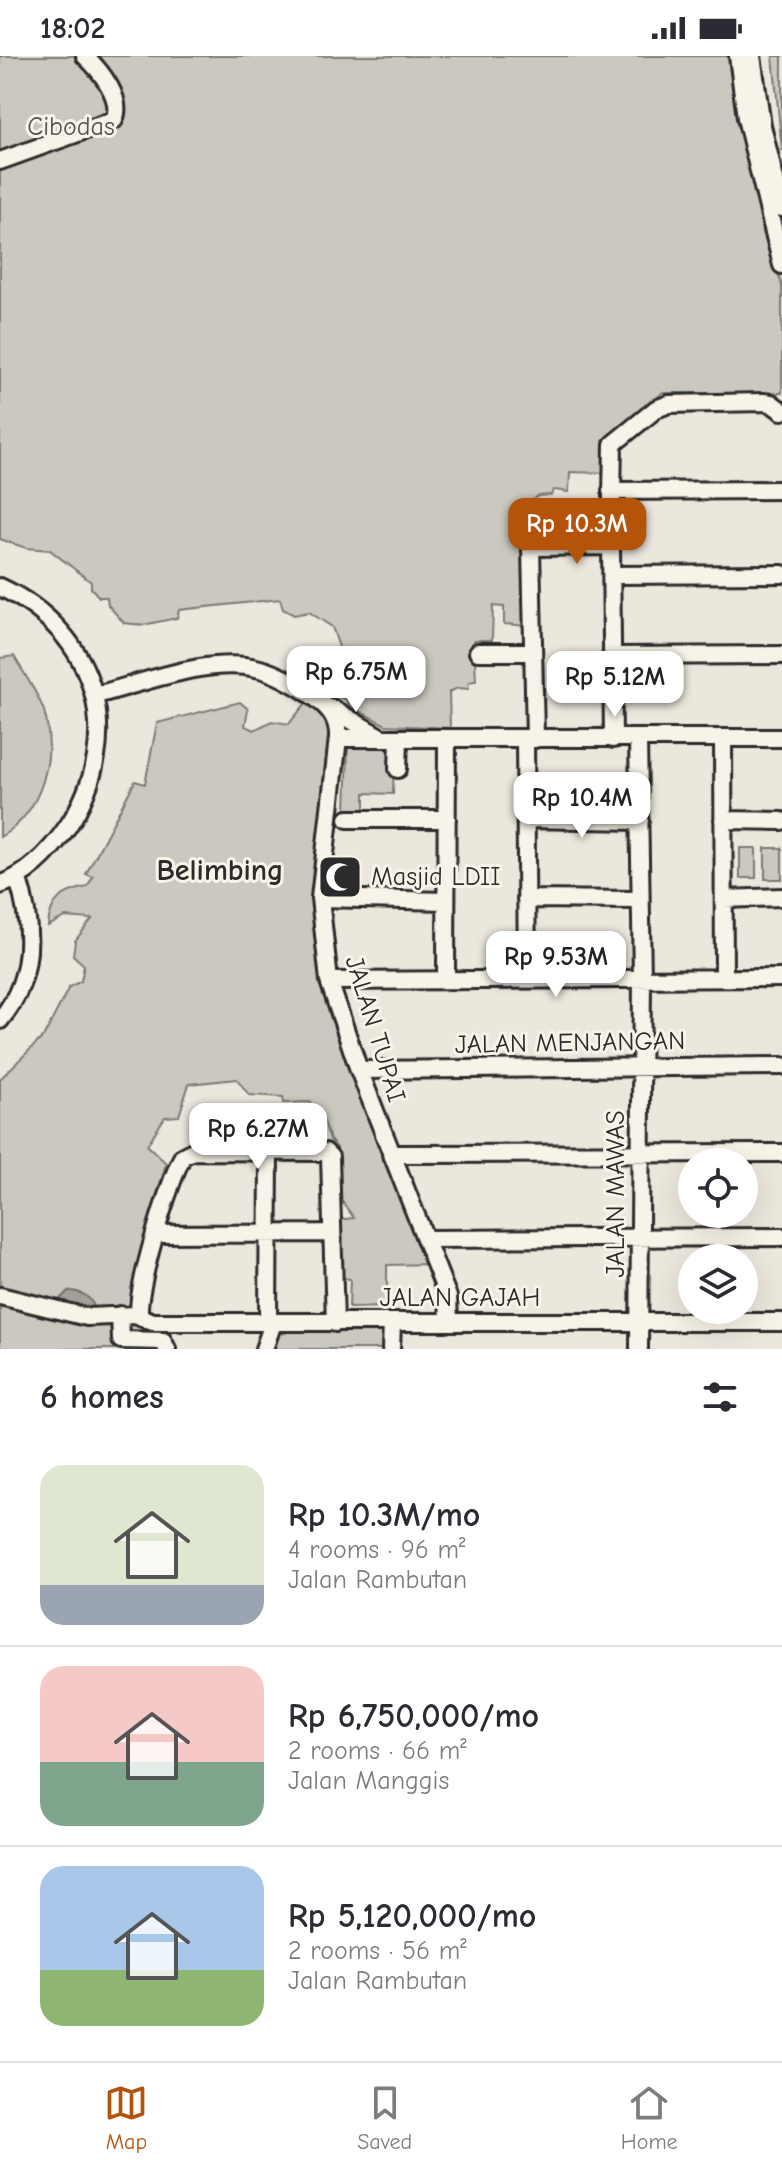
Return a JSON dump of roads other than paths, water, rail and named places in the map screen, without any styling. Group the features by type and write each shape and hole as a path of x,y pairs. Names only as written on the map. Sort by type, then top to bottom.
{"street":[{"path":"0,161 114,120 116,103 107,83 85,56"},
{"path":"738,56 752,144 782,265"},
{"path":"752,56 762,126 782,208"},
{"path":"613,739 613,444 662,405 763,402 771,403 782,411"},
{"path":"611,491 782,490"},
{"path":"527,979 526,819 533,652 531,547 611,546"},
{"path":"612,575 782,574"},
{"path":"0,587 20,596 55,625 85,671 96,695 99,736 89,789 76,814 53,846 18,879 0,885"},
{"path":"478,652 533,652"},
{"path":"611,656 782,655"},
{"path":"96,695 192,671 238,665 277,675 381,738"},
{"path":"326,706 339,726 338,738 782,738"},
{"name":"JALAN TUPAI","path":"338,738 320,898 329,981 359,1070 450,1304 449,1321"},
{"path":"398,769 399,738"},
{"path":"723,738 724,978"},
{"path":"446,980 447,739"},
{"name":"JALAN MAWAS","path":"638,739 642,979 639,1349"},
{"path":"348,819 447,819"},
{"path":"526,819 640,821"},
{"path":"723,820 782,821"},
{"path":"0,1020 17,994 27,963 29,923 18,879"},
{"path":"724,899 782,897"},
{"path":"320,898 446,901"},
{"path":"526,899 639,900"},
{"path":"329,981 782,978"},
{"name":"JALAN MENJANGAN","path":"359,1070 782,1066"},
{"path":"140,1316 138,1302 156,1234 183,1156 193,1151 325,1152 329,1154 335,1323"},
{"path":"264,1349 271,1323 269,1152"},
{"path":"391,1154 782,1153"},
{"path":"156,1234 332,1233"},
{"path":"425,1239 782,1237"},
{"name":"JALAN GAJAH","path":"0,1296 87,1317 140,1316 153,1322 782,1322"},
{"path":"120,1315 121,1340 163,1341 167,1349"},
{"path":"391,1349 392,1323"}],"place":[{"name":"Masjid LDII","path":"340,877"}],"district":[{"name":"Belimbing","path":"220,870"}],"park label":[{"name":"Cibodas","path":"71,127"}]}
